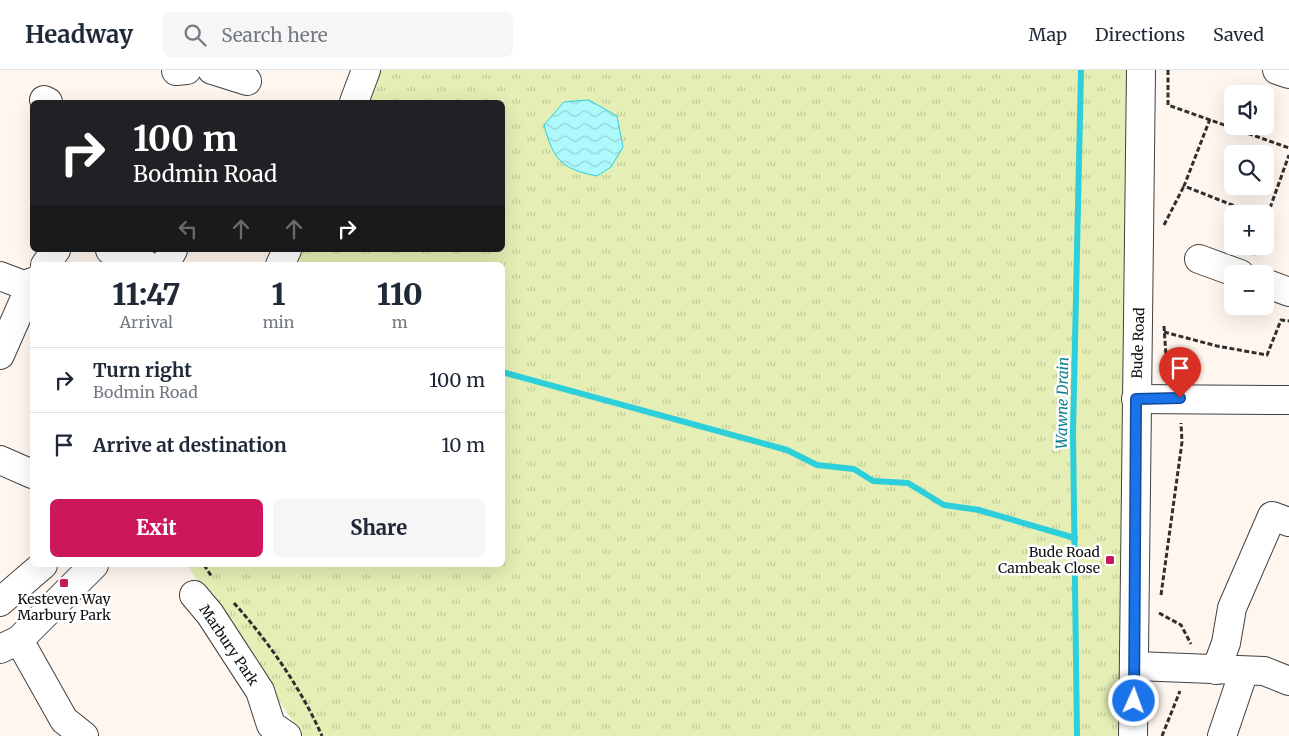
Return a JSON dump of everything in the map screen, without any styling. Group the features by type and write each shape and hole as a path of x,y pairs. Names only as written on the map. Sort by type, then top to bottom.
{"street":[{"path":"212,70 247,81"},
{"path":"355,100 366,70"},
{"name":"Bude Road","path":"1133,736 1136,399 1140,285 1141,70"},
{"path":"1277,70 1289,74"},
{"path":"115,252 140,262"},
{"path":"1199,259 1224,268"},
{"path":"0,276 30,285"},
{"path":"1274,286 1289,292"},
{"path":"0,355 30,287"},
{"path":"1136,399 1289,400"},
{"path":"0,460 30,473"},
{"path":"1203,669 1226,643 1232,608 1272,516 1289,522"},
{"path":"0,602 41,567"},
{"path":"84,736 64,720 10,645 42,617 92,567"},
{"name":"Marbury Park","path":"204,587 210,614 260,691 271,732"},
{"path":"1135,666 1264,671 1289,681"},
{"path":"1222,736 1244,671"}],"path":[{"path":"1168,70 1168,105 1289,148"},
{"path":"1162,230 1184,186 1210,119"},
{"path":"1270,205 1289,154"},
{"path":"1184,186 1232,205"},
{"path":"1164,332 1217,346 1267,354 1281,320 1289,320"},
{"path":"1162,736 1203,669 1181,625 1158,613 1182,442 1180,398 1175,375 1166,356 1164,323"},
{"path":"204,567 204,587"},
{"path":"229,598 253,625 294,684 322,736"}],"green space":[{"path":"381,70 1127,70 1122,736 303,736 188,567 505,567 505,262 297,262 302,252 505,252 505,100 370,100"}],"water":[{"path":"589,100 617,116 623,147 611,167 597,176 575,170 560,161 547,137 544,125 564,102"}],"waterway":[{"name":"Wawne Drain","path":"1077,736 1073,432 1081,70"},
{"path":"505,373 787,450 817,465 854,469 873,481 908,483 944,505 979,510 1075,538"}],"place":[{"name":"Bude Road Cambeak Close","path":"1110,560"},
{"name":"Kesteven Way Marbury Park","path":"64,583"}],"route":[{"path":"1134,701 1136,399 1180,398"}]}
